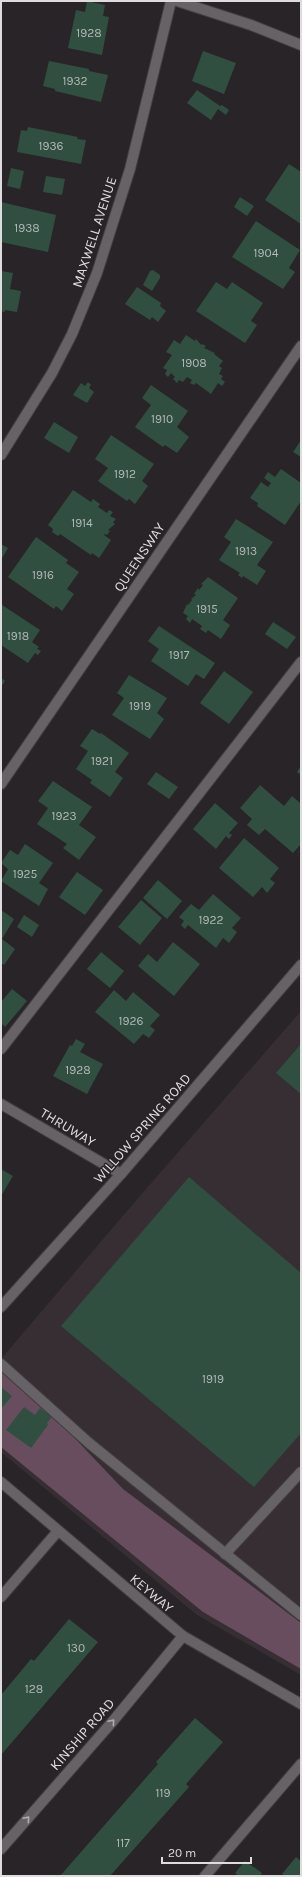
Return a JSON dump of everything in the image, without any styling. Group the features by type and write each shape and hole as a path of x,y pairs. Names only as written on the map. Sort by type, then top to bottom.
{"street":[{"name":"MAXWELL AVENUE","path":"1,455 52,373 72,334 97,273 130,169 171,1"},
{"path":"177,1 250,25 301,45"},
{"name":"QUEENSWAY","path":"1,784 301,346"},
{"path":"1,1049 301,662"},
{"name":"WILLOW SPRING ROAD","path":"1,1307 121,1174 301,965"},
{"name":"THRUWAY","path":"1,1104 121,1174"},
{"path":"1,1364 89,1443 301,1615"},
{"path":"224,1554 301,1472"},
{"name":"KEYWAY","path":"1,1482 183,1636 301,1704"},
{"path":"1,1598 58,1531"},
{"name":"KINSHIP ROAD","path":"1,1849 113,1721 183,1636"},
{"path":"205,1876 301,1764"}],"shaded area":[{"path":"301,1011 301,1675 197,1615 1,1452 1,1359 133,1204"},
{"path":"1,1372 48,1410 123,1489 301,1623 301,1669 203,1612 1,1447"}],"building":[{"path":"87,1 105,5 103,16 109,17 102,55 68,48 76,10 85,12"},
{"path":"203,51 236,63 224,94 192,81"},
{"path":"49,61 89,69 89,71 108,75 101,102 55,91 55,89 43,86"},
{"path":"197,90 220,106 222,105 229,110 226,115 218,109 211,120 187,103"},
{"path":"28,127 86,140 81,164 17,152 21,130 27,131"},
{"path":"289,164 301,172 301,224 265,200"},
{"path":"11,168 24,171 20,189 7,186"},
{"path":"46,176 65,179 62,195 43,192"},
{"path":"240,197 254,206 247,216 234,207"},
{"path":"1,202 56,215 48,252 1,242"},
{"path":"256,221 300,250 289,268 295,272 283,289 232,257"},
{"path":"153,270 160,275 160,278 152,291 143,285 150,271"},
{"path":"1,271 13,273 10,289 21,291 17,312 5,310 5,312 1,311"},
{"path":"216,282 227,289 232,282 263,303 251,321 257,325 245,343 196,311"},
{"path":"137,287 161,303 160,306 166,311 158,322 152,317 150,320 125,304"},
{"path":"186,335 195,341 196,339 201,345 206,346 204,348 215,353 214,354 223,361 219,366 222,368 219,374 223,376 221,379 225,382 222,386 218,383 211,394 196,383 194,385 190,383 192,380 187,377 183,382 179,380 177,383 173,379 175,377 171,373 168,377 165,374 167,370 163,368 172,355 166,352 174,340 180,344"},
{"path":"88,382 91,385 89,388 94,392 87,403 73,395 81,383 85,386"},
{"path":"151,385 188,411 177,427 189,437 177,453 165,445 163,447 135,427 151,405 142,398"},
{"path":"54,422 78,437 69,453 44,438"},
{"path":"111,435 154,464 142,481 148,486 135,504 129,499 127,501 98,481 108,468 95,459"},
{"path":"301,440 301,457 293,452"},
{"path":"281,469 301,483 301,501 285,525 257,506 258,503 250,498 261,482 268,487 271,483 264,478 268,472 275,477"},
{"path":"73,490 91,502 93,499 100,504 98,507 107,513 109,510 113,512 110,516 116,519 113,522 115,524 108,530 110,531 107,535 104,535 111,540 99,558 92,553 91,555 60,534 58,536 52,532 53,529 48,525"},
{"path":"236,519 273,542 257,565 266,571 257,585 243,576 242,578 238,575 240,573 219,560 231,542 224,537"},
{"path":"36,537 68,560 66,563 79,572 67,589 74,594 62,611 56,606 54,609 8,577"},
{"path":"1,544 8,548 1,560"},
{"path":"208,577 238,598 223,620 230,625 221,639 208,630 206,633 200,629 202,626 192,619 190,623 186,619 188,616 183,613 187,604 188,605 192,600 191,599 196,595 194,594 198,588 199,590 203,585 201,584"},
{"path":"2,605 40,630 32,642 39,647 37,649 41,651 38,655 35,653 28,663 1,645"},
{"path":"273,622 296,637 287,649 265,634"},
{"path":"159,626 215,663 204,679 196,674 188,686 151,661 159,649 148,641"},
{"path":"224,671 253,692 229,724 200,703"},
{"path":"129,675 167,698 157,713 164,719 150,739 112,715 124,698 117,693"},
{"path":"1,678 5,681 1,687"},
{"path":"92,729 100,734 101,733 129,753 115,772 123,778 110,797 90,783 92,780 76,769 88,751 80,746"},
{"path":"301,766 301,775 297,772"},
{"path":"156,772 178,787 169,799 147,784"},
{"path":"53,781 92,807 79,825 96,837 79,860 63,848 67,844 37,824 48,808 38,801"},
{"path":"260,785 284,806 292,796 301,804 301,844 293,853 265,829 259,835 247,825 252,819 240,808"},
{"path":"215,803 238,823 229,833 232,835 229,839 226,836 216,849 193,829"},
{"path":"244,838 279,868 270,879 275,883 267,893 262,887 253,897 219,868"},
{"path":"25,844 53,863 39,883 48,889 39,906 1,881 8,869 1,863 10,850 18,855"},
{"path":"77,872 103,890 85,915 59,897"},
{"path":"158,880 182,901 167,919 143,898"},
{"path":"213,894 241,918 232,928 237,932 229,943 223,938 216,948 188,925 185,929 181,925 184,921 179,917 191,904 199,910"},
{"path":"141,900 162,918 140,945 118,927"},
{"path":"1,910 14,919 2,939 15,949 4,965 1,963"},
{"path":"24,915 39,925 32,937 17,927"},
{"path":"173,942 200,964 174,996 138,966 148,954 157,962"},
{"path":"101,952 124,971 110,988 87,969"},
{"path":"12,989 27,1001 5,1027 1,1023 1,1002"},
{"path":"114,990 126,1001 133,992 160,1015 150,1026 155,1030 149,1038 143,1034 134,1044 95,1012"},
{"path":"76,1039 85,1044 80,1052 103,1064 87,1094 53,1076 70,1045 72,1046"},
{"path":"301,1044 301,1094 276,1073"},
{"path":"1,1169 13,1176 1,1196"},
{"path":"189,1177 301,1273 301,1433 254,1487 61,1326"},
{"path":"1,1387 12,1396 1,1409"},
{"path":"24,1407 35,1415 40,1408 52,1417 31,1448 6,1430"},
{"path":"69,1619 98,1642 1,1755 1,1695 31,1659 34,1661"},
{"path":"195,1718 223,1742 186,1784 189,1787 110,1876 60,1876 158,1764 156,1762"},
{"path":"296,1857 301,1861 301,1876 285,1876 282,1874"},
{"path":"245,1861 262,1873 260,1876 239,1876 235,1873"}]}
